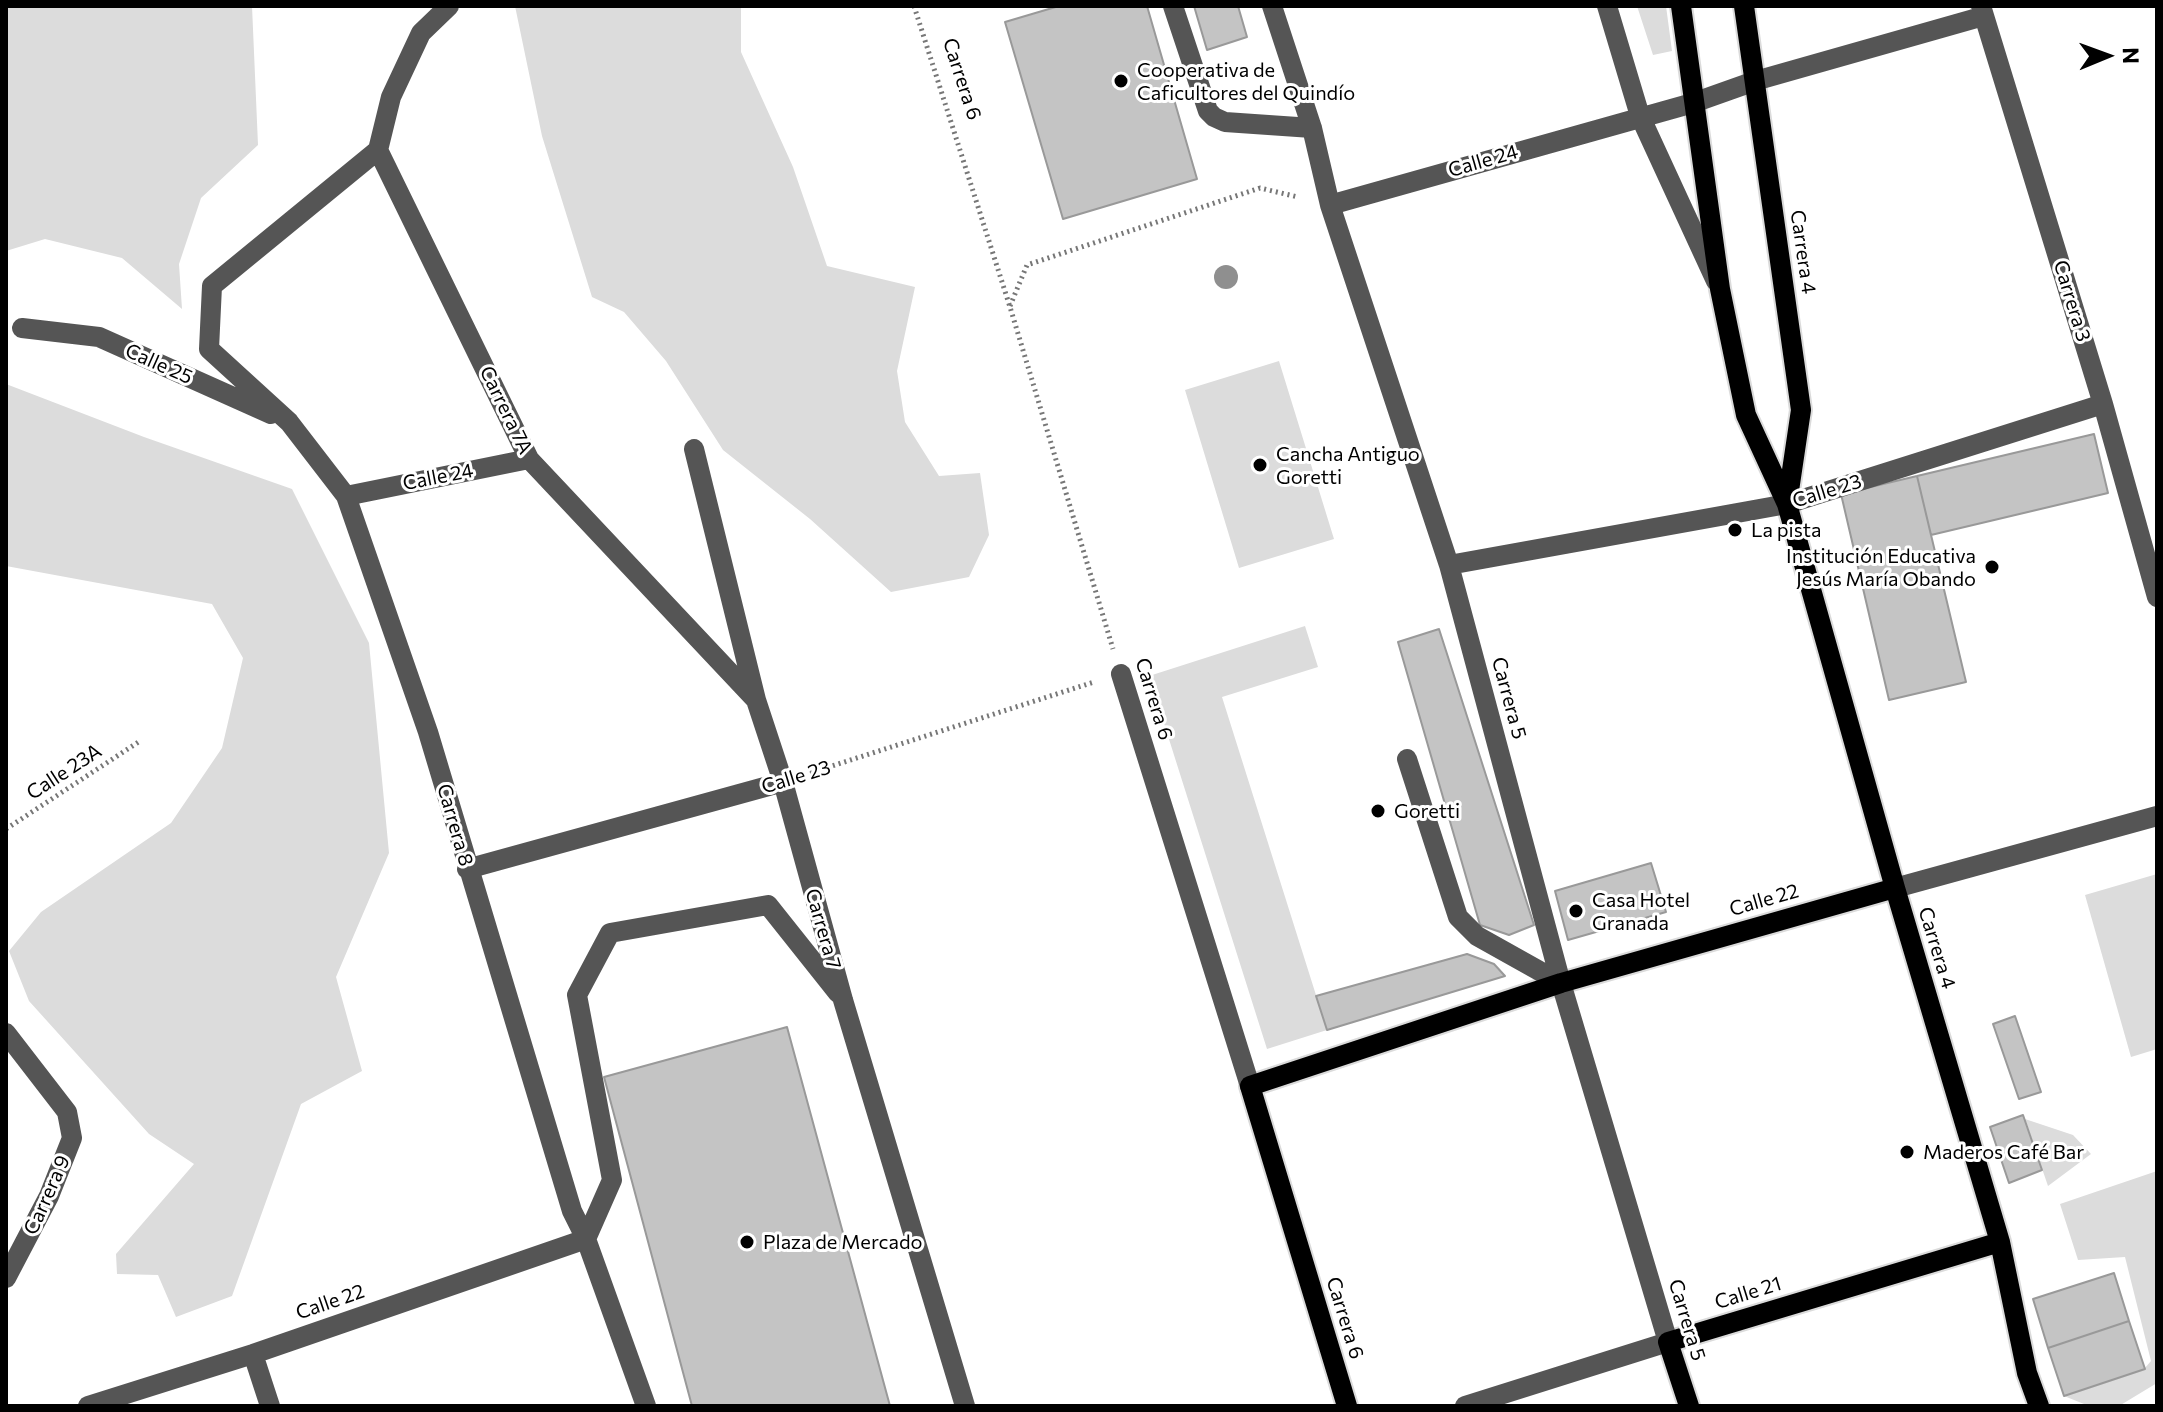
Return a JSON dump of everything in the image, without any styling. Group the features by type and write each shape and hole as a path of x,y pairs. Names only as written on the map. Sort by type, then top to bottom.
{"main road":[{"name":"Carrera 4","path":"1681,6 1720,289 1746,415 1787,504 1895,888 2000,1242 2027,1373 2039,1406"},
{"name":"Carrera 4","path":"1744,6 1801,410 1787,504"},
{"name":"Calle 22","path":"1250,1086 1561,983 1895,888"},
{"name":"Carrera 6","path":"1250,1086 1347,1406"},
{"name":"Calle 21","path":"1668,1342 2000,1242"},
{"name":"Carrera 5","path":"1668,1342 1689,1406"}],"street":[{"path":"378,150 391,97 421,33 449,6"},
{"path":"1173,6 1208,111 1214,117 1225,122 1312,128"},
{"name":"Carrera 5","path":"1272,6 1312,128 1330,205 1449,565 1561,983 1668,1342"},
{"name":"Carrera 4","path":"1607,6 1640,116 1720,289"},
{"name":"Calle 24","path":"1330,205 1693,103 1983,11"},
{"name":"Carrera 3","path":"1983,11 2103,404 2157,597"},
{"name":"Carrera 8","path":"378,150 212,286 209,349 289,422 346,496 428,732 572,1211 586,1239 646,1406"},
{"name":"Carrera 7A","path":"378,150 529,459 756,700"},
{"name":"Calle 25","path":"22,328 99,337 289,422"},
{"name":"Calle 23","path":"1449,565 1787,504 2103,404"},
{"name":"Carrera 7","path":"694,449 756,700 783,782 843,1000 902,1188 965,1406"},
{"name":"Calle 24","path":"346,496 529,459"},
{"name":"Carrera 6","path":"1121,674 1250,1086"},
{"path":"1407,759 1458,917 1477,936 1561,983"},
{"name":"Calle 23","path":"467,869 783,782"},
{"name":"Calle 22","path":"1895,888 2157,816"},
{"path":"586,1239 612,1180 577,995 610,933 768,905 843,1000"},
{"name":"Carrera 9","path":"6,1033 67,1112 72,1138 49,1196 6,1278"},
{"name":"Calle 22","path":"88,1406 253,1354 586,1239"},
{"name":"Calle 21","path":"1465,1406 1668,1342"},
{"path":"253,1354 270,1406"}],"path":[{"name":"Carrera 6","path":"914,6 1010,307 1121,674"},
{"path":"1010,307 1027,265 1260,188 1330,205"},
{"name":"Calle 23","path":"783,782 1121,674"},
{"name":"Calle 23A","path":"6,829 140,741"}],"shaded area":[{"path":"6,6 252,6 258,145 201,198 179,264 182,309 122,258 45,239 6,251"},
{"path":"515,6 741,6 741,52 793,167 827,266 915,287 897,371 905,422 939,476 980,473 989,535 969,577 891,592 810,519 723,450 666,361 624,312 592,297 542,136"},
{"path":"1637,6 1666,6 1672,51 1653,55"},
{"name":"Cancha Antiguo Goretti","path":"1279,361 1334,539 1239,568 1185,390"},
{"path":"6,384 292,489 369,643 389,853 336,977 362,1071 301,1104 232,1296 176,1317 158,1275 117,1274 116,1254 194,1164 149,1134 29,1001 9,951 41,912 171,823 222,748 243,658 212,604 6,566"},
{"path":"1305,626 1318,667 1222,697 1327,1030 1267,1049 1149,676"},
{"path":"2157,874 2157,1049 2131,1057 2085,895"},
{"path":"2025,1119 2073,1135 2091,1154 2048,1186"},
{"path":"2157,1171 2157,1383 2119,1406 2089,1406 2064,1396 2144,1369 2151,1361 2125,1257 2078,1260 2060,1204"}],"building":[{"path":"1059,6 1147,6 1197,179 1063,219 1005,22"},
{"path":"1194,6 1238,6 1247,37 1207,50"},
{"path":"2094,434 2108,493 1931,535 1917,476"},
{"path":"1917,476 1966,682 1889,700 1841,494"},
{"path":"1439,629 1534,925 1509,935 1480,925 1398,642"},
{"path":"1651,863 1666,912 1568,940 1555,891"},
{"path":"1467,954 1494,964 1505,976 1327,1030 1316,996"},
{"path":"2015,1016 2041,1092 2019,1099 1993,1024"},
{"name":"Plaza de Mercado","path":"787,1027 890,1406 692,1406 604,1077"},
{"path":"2023,1115 2042,1170 2009,1183 1990,1127"},
{"path":"2114,1273 2129,1321 2048,1348 2033,1299"},
{"path":"2129,1321 2145,1369 2064,1396 2048,1348"}],"place":[{"name":"Cooperativa de Caficultores del Quindío","path":"1121,81"},
{"name":"Cancha Antiguo Goretti","path":"1260,465"},
{"name":"La pista","path":"1735,530"},
{"name":"Institución Educativa Jesús María Obando","path":"1992,567"},
{"name":"Goretti","path":"1378,811"},
{"name":"Casa Hotel Granada","path":"1576,911"},
{"name":"Maderos Café Bar","path":"1907,1152"},
{"name":"Plaza de Mercado","path":"747,1242"}]}
